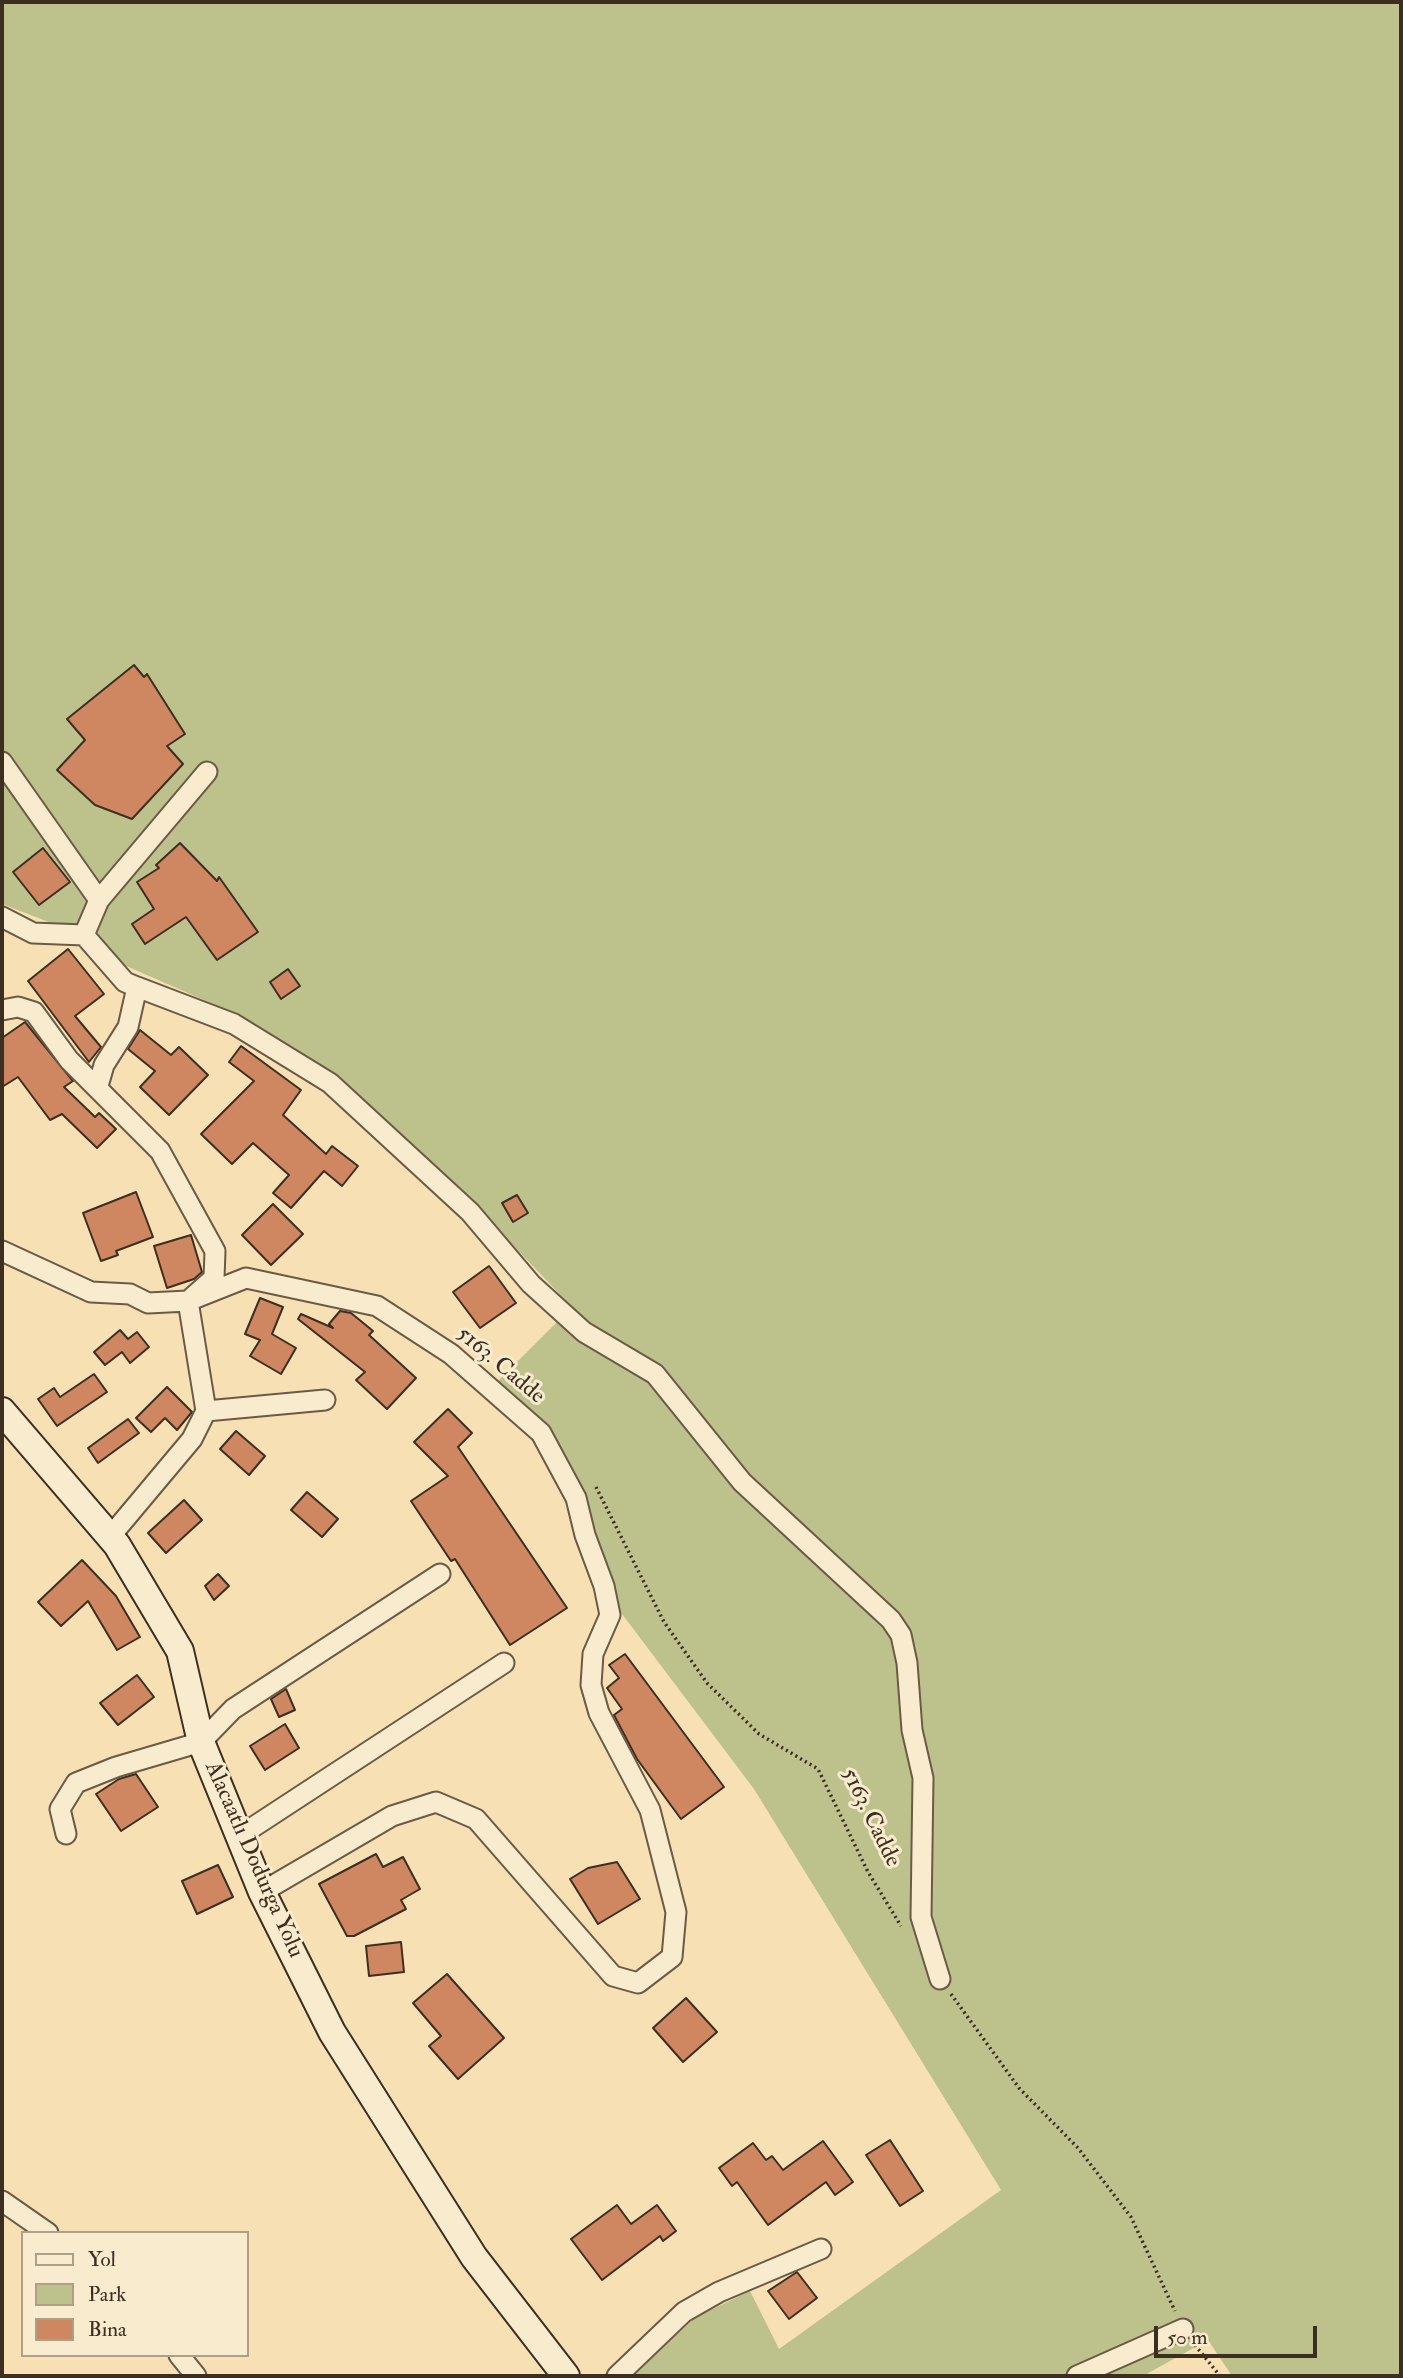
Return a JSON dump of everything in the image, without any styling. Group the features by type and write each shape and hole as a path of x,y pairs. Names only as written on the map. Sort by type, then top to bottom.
{"street":[{"path":"2,762 99,900"},
{"path":"83,935 99,900 207,772"},
{"path":"2,917 33,933 83,935 125,982 234,1024 330,1083 470,1212 531,1284 584,1332 655,1374 742,1482 891,1620 901,1634 907,1663 912,1730 923,1778 921,1917 940,1979"},
{"path":"98,1086 104,1065 128,1027 137,987"},
{"path":"2,1010 18,1007 34,1012 69,1060 98,1086 160,1151 215,1251 214,1278 188,1301 206,1411 192,1440 109,1538"},
{"name":"5163. Cadde","path":"2,1251 91,1292 130,1294 148,1303 188,1301 246,1278 377,1306 451,1354 541,1433 576,1498 585,1535 604,1586 610,1615 593,1654 591,1685 599,1713 650,1811 676,1912 672,1957 638,1983 613,1976 476,1819 436,1802 392,1816 262,1892"},
{"path":"206,1411 325,1401"},
{"name":"Alacaatlı Dodurga Yolu","path":"2,1411 117,1545 180,1651 201,1742 262,1892 332,2032 474,2257 566,2376"},
{"path":"66,1834 60,1809 76,1783 201,1742 233,1709 440,1574"},
{"path":"241,1835 504,1664"},
{"path":"2,2200 45,2231"},
{"path":"617,2376 684,2312 730,2287 821,2249"},
{"path":"1077,2376 1184,2329"},
{"path":"182,2357 196,2376"}],"path":[{"name":"5163. Cadde","path":"592,1481 664,1622 707,1683 758,1734 818,1769 868,1872 906,1933"},
{"path":"940,1979 1019,2088 1078,2148 1131,2217 1184,2329 1220,2376"}],"green space":[{"path":"2,2 1401,2 1401,2376 1232,2376 1208,2340 1143,2376 633,2376 696,2317 750,2291 779,2349 1001,2190 754,1789 619,1610 576,1479 495,1384 572,1307 485,1216 238,1015 124,965 103,943 2,904"}],"building":[{"path":"134,665 144,677 147,674 185,734 167,746 183,764 132,819 95,805 57,770 85,740 67,719"},
{"path":"180,843 217,881 219,877 258,932 217,960 186,917 145,944 132,924 154,909 137,882 159,868 156,865"},
{"path":"43,848 70,882 39,905 13,872"},
{"path":"68,949 104,994 75,1016 101,1047 89,1062 28,981"},
{"path":"288,969 300,986 281,999 270,982"},
{"path":"25,1022 73,1081 64,1087 95,1117 99,1113 116,1129 97,1148 62,1114 50,1120 18,1077 2,1087 2,1038"},
{"path":"140,1030 171,1055 179,1047 208,1075 169,1115 140,1087 155,1071 128,1049"},
{"path":"241,1046 301,1090 283,1115 326,1154 332,1146 358,1166 342,1186 324,1171 291,1208 273,1193 289,1175 253,1143 232,1164 201,1134 254,1081 229,1062"},
{"path":"136,1192 153,1237 116,1251 118,1255 101,1261 83,1213"},
{"path":"517,1195 528,1213 513,1222 502,1203"},
{"path":"273,1204 303,1234 271,1265 242,1235"},
{"path":"191,1235 202,1272 194,1279 167,1288 154,1246"},
{"path":"489,1266 516,1303 480,1328 453,1292"},
{"path":"260,1298 283,1307 272,1334 296,1348 281,1374 250,1356 260,1340 245,1334"},
{"path":"340,1311 351,1313 373,1331 369,1335 416,1378 387,1409 356,1380 365,1372 298,1319 301,1314 333,1328 329,1324"},
{"path":"120,1330 128,1339 137,1332 149,1347 130,1363 122,1352 105,1365 94,1352"},
{"path":"94,1374 107,1392 57,1426 38,1399 54,1388 60,1397"},
{"path":"167,1387 192,1412 177,1430 165,1418 151,1432 136,1418"},
{"path":"448,1409 472,1433 458,1447 567,1608 510,1645 455,1559 451,1561 411,1501 448,1476 414,1442"},
{"path":"128,1419 139,1433 98,1463 88,1448"},
{"path":"236,1431 265,1456 249,1475 220,1449"},
{"path":"307,1492 338,1519 322,1537 291,1510"},
{"path":"184,1500 202,1520 166,1553 148,1533"},
{"path":"82,1560 116,1596 140,1637 117,1650 88,1601 61,1626 38,1602"},
{"path":"218,1574 229,1586 214,1600 205,1586"},
{"path":"625,1654 724,1787 681,1819 637,1759 614,1715 622,1709 607,1688 619,1678 609,1665"},
{"path":"137,1675 154,1697 118,1725 100,1703"},
{"path":"286,1689 295,1710 279,1717 271,1699"},
{"path":"285,1724 299,1748 265,1770 250,1746"},
{"path":"136,1774 158,1807 121,1831 96,1794 119,1779"},
{"path":"376,1854 383,1867 403,1857 420,1889 401,1900 406,1909 354,1936 347,1936 319,1884"},
{"path":"617,1862 640,1899 598,1924 570,1879 588,1868"},
{"path":"218,1865 233,1897 197,1914 182,1881"},
{"path":"401,1942 404,1972 369,1976 366,1946"},
{"path":"447,1974 504,2038 458,2079 429,2046 441,2036 413,2003"},
{"path":"686,1998 717,2032 683,2062 653,2028"},
{"path":"890,2140 923,2191 900,2206 866,2155"},
{"path":"823,2141 853,2182 835,2195 826,2182 768,2225 737,2182 732,2186 719,2168 753,2143 766,2160 772,2156 783,2170"},
{"path":"617,2205 631,2224 657,2205 676,2231 663,2241 660,2236 602,2280 571,2239"},
{"path":"797,2272 817,2298 789,2319 768,2291"}]}
